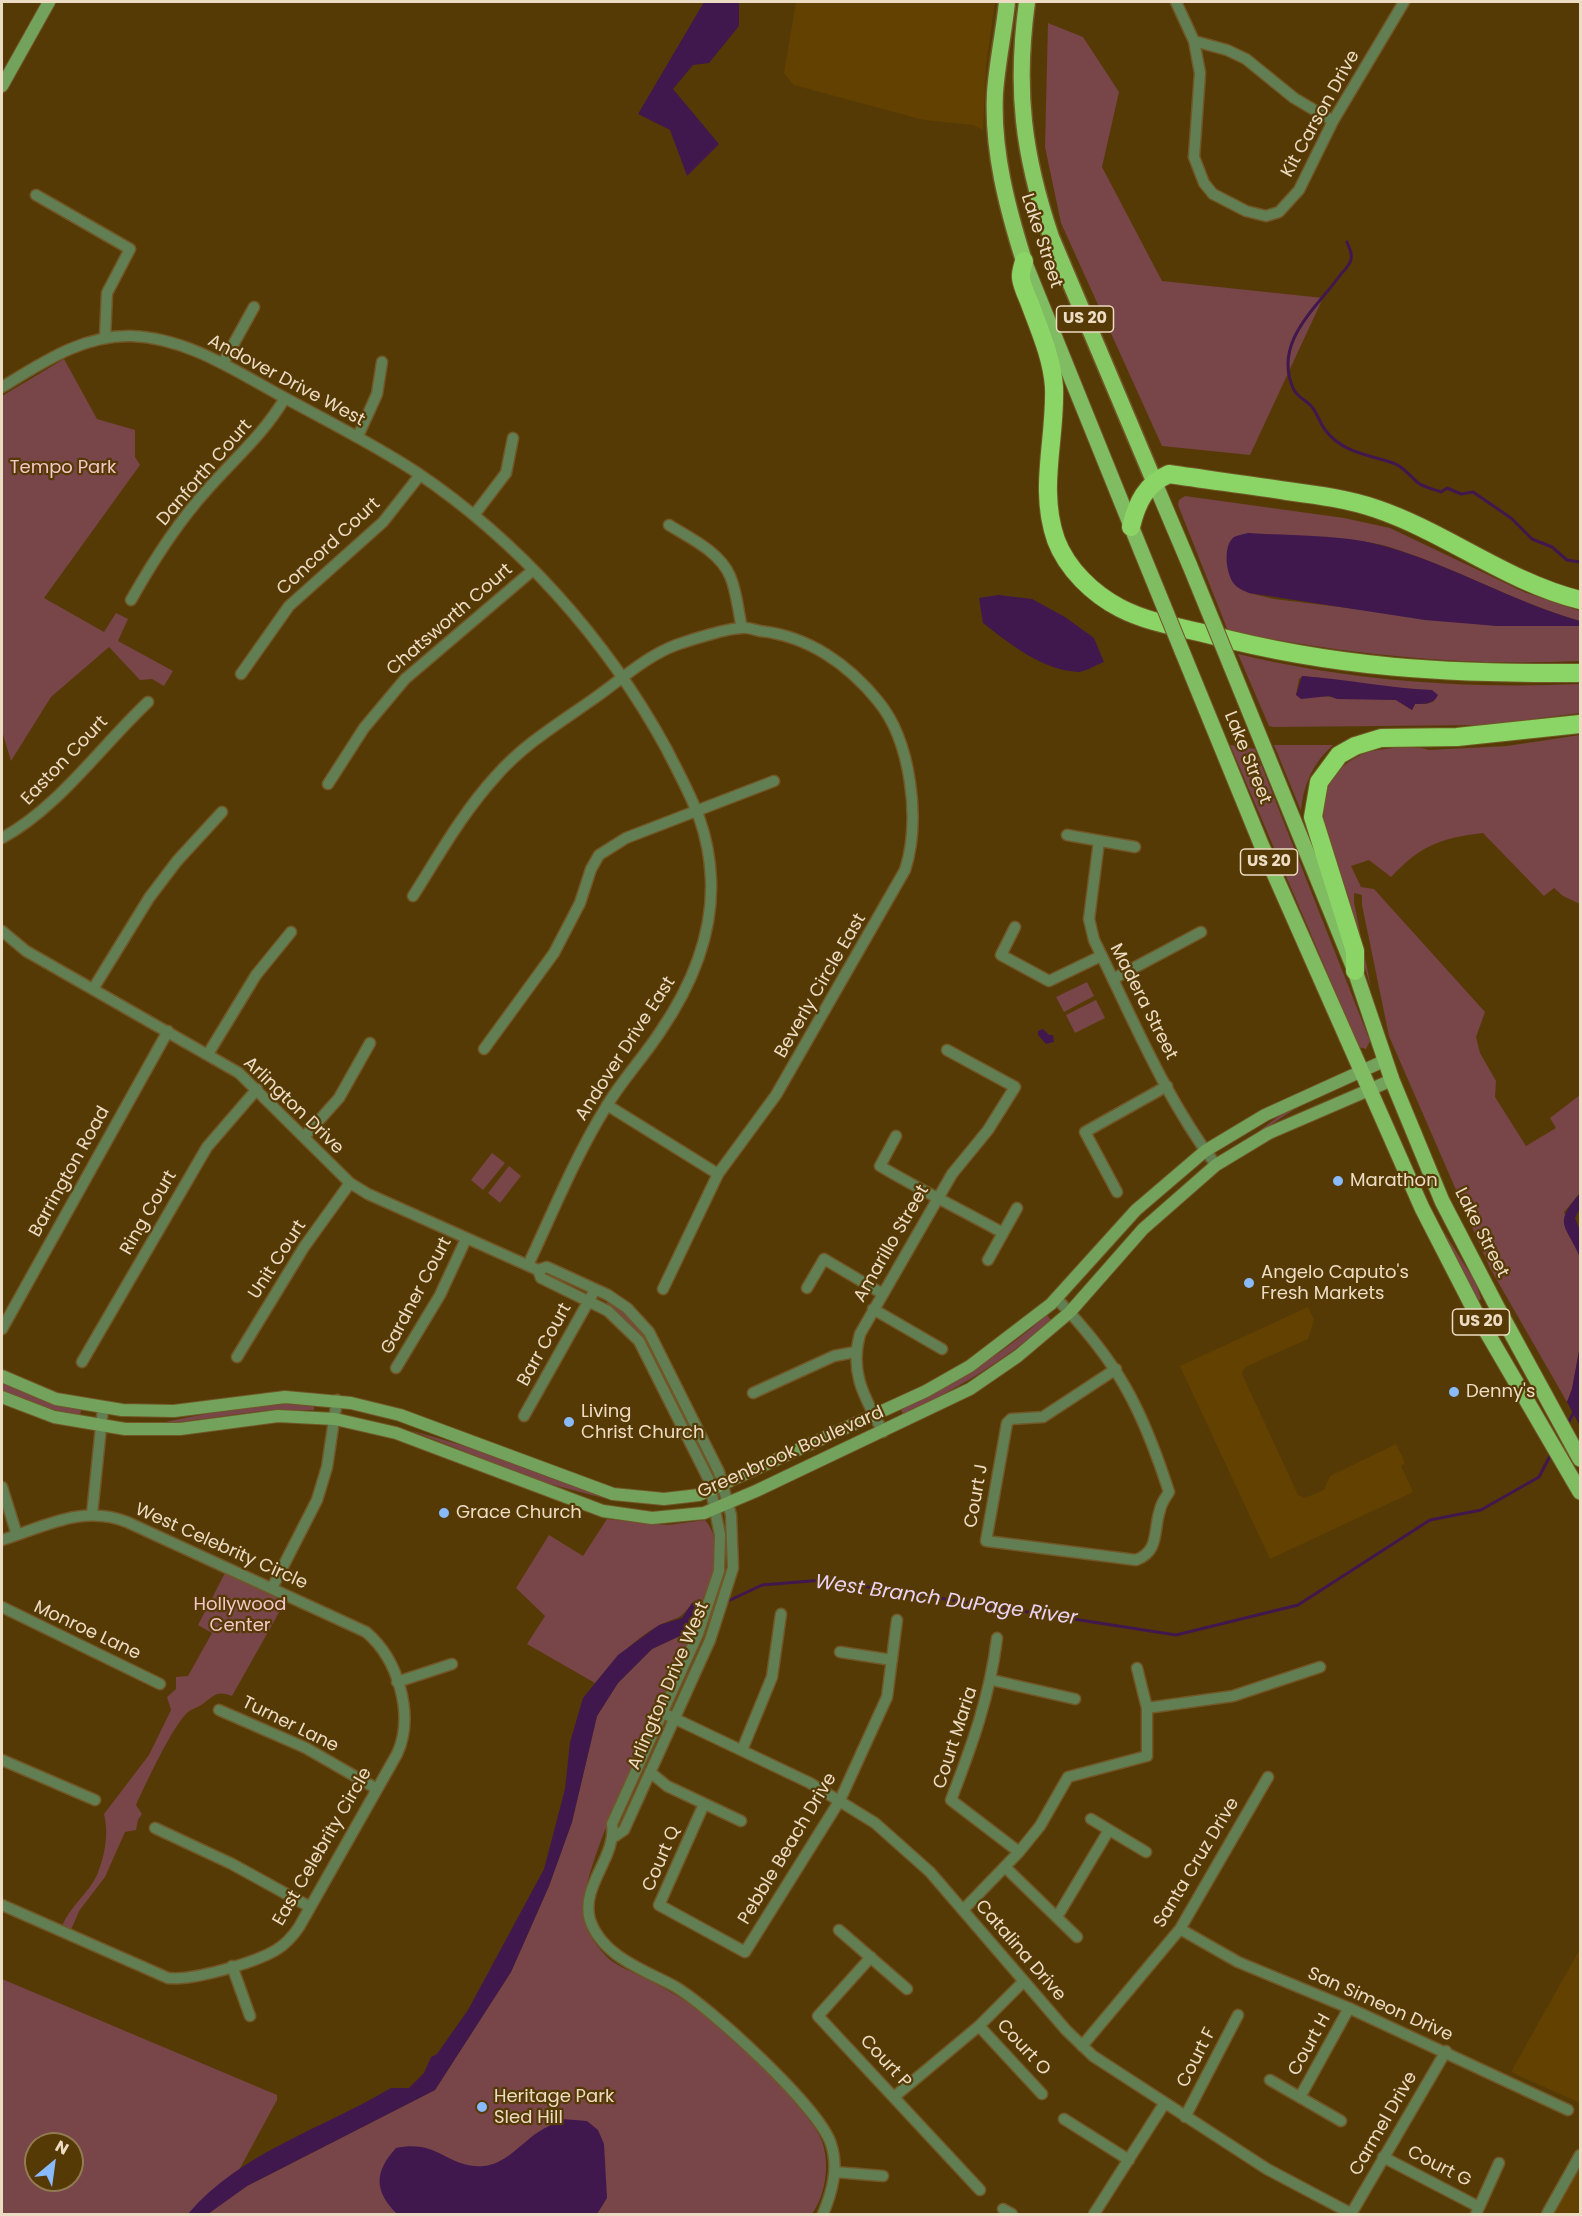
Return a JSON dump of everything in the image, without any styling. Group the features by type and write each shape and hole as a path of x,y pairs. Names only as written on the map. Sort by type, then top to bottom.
{"highway":[{"name":"Lake Street","path":"1007,2 995,93 996,132 1004,190 1024,261"},
{"name":"Lake Street","path":"1027,2 1022,41 1022,108 1027,154 1038,197 1051,237 1154,481"},
{"path":"1024,261 1021,278 1048,351 1053,378 1054,398 1046,485 1049,515 1057,541 1070,566 1106,599 1140,617 1251,646 1328,660 1390,668 1480,674 1581,672"},
{"path":"1131,526 1136,508 1154,481 1169,474 1334,498 1375,508 1420,526 1542,588 1581,600"},
{"path":"1355,971 1355,951 1313,817 1319,783 1333,762 1355,746 1381,738 1457,737 1581,724"}],"main road":[{"path":"2,86 49,2"},
{"name":"Lake Street","path":"1024,261 1261,844 1367,1089 1422,1208 1478,1317 1581,1492"},
{"name":"Lake Street","path":"1154,481 1355,971 1392,1080 1442,1201 1581,1459"},
{"name":"Greenbrook Boulevard","path":"2,1376 56,1399 103,1408 157,1412 266,1398 337,1400 400,1415 613,1494 664,1499 717,1488 874,1416 970,1366 1024,1327 1056,1298 1136,1210 1205,1151 1265,1114 1386,1060"},
{"name":"Greenbrook Boulevard","path":"2,1397 54,1417 100,1426 145,1430 197,1427 278,1416 335,1419 396,1433 574,1501 620,1515 671,1518 716,1509 970,1389 1018,1356 1070,1312 1161,1211 1216,1165 1269,1133 1392,1080"}],"street":[{"path":"1176,2 1194,40 1227,50 1246,59 1293,98 1333,121"},
{"name":"Kit Carson Drive","path":"1194,40 1200,73 1200,108 1194,134 1194,157 1197,166 1204,183 1213,194 1246,211 1266,216 1279,212 1299,190 1333,121 1400,3"},
{"path":"36,195 130,249 107,293 105,337"},
{"path":"223,363 254,307"},
{"name":"Andover Drive West","path":"2,387 60,352 105,337 156,339 223,363 358,436 420,475 474,515 533,570"},
{"path":"358,436 377,394 382,362"},
{"name":"Danforth Court","path":"131,600 150,565 184,517 264,432 285,398"},
{"path":"474,515 506,473 513,438"},
{"name":"Concord Court","path":"241,674 289,606 382,522 420,475"},
{"path":"414,896 473,802 497,774 526,747 622,679 675,645 742,628 730,576 723,565 698,542 669,525"},
{"name":"Andover Drive East","path":"528,1265 579,1156 607,1105 674,1011 701,948 710,906 711,881 699,810 659,736 622,679 577,618 533,570"},
{"name":"Chatsworth Court","path":"328,783 364,728 405,679 533,570"},
{"name":"Beverly Circle East","path":"663,1289 718,1174 776,1095 900,880 911,842 910,798 901,739 887,713 870,691 840,663 818,648 781,634 742,628"},
{"name":"Easton Court","path":"2,838 44,810 114,734 148,702"},
{"path":"484,1049 554,953 580,903 591,868 600,855 626,838 774,782"},
{"path":"93,989 148,898 177,861 222,812"},
{"path":"1067,836 1135,847"},
{"name":"Madera Street","path":"1099,841 1089,919 1094,940 1167,1086 1205,1151 1216,1165"},
{"path":"1015,927 1001,955 1049,981 1101,956"},
{"name":"Arlington Drive","path":"2,931 26,951 239,1073 350,1183 368,1194 528,1265 538,1270 541,1278 608,1311 639,1341 704,1470 728,1504"},
{"path":"208,1054 256,975 291,932"},
{"path":"1113,978 1201,932"},
{"name":"Barrington Road","path":"2,1329 168,1031"},
{"path":"304,1137 339,1098 370,1043"},
{"name":"Amarillo Street","path":"883,1432 860,1384 855,1352 860,1334 952,1174 988,1130 1015,1087 947,1050"},
{"path":"1117,1192 1085,1132 1167,1086"},
{"name":"Ring Court","path":"82,1362 207,1147 257,1089"},
{"path":"607,1105 718,1174"},
{"path":"896,1136 880,1166 1003,1233"},
{"name":"Unit Court","path":"237,1357 304,1246 350,1183"},
{"path":"988,1260 1017,1208"},
{"name":"Gardner Court","path":"396,1368 440,1295 466,1239"},
{"path":"807,1288 824,1259 883,1294"},
{"name":"Arlington Drive","path":"538,1270 547,1267 595,1289 627,1308 654,1340 719,1472 716,1509"},
{"name":"Barr Court","path":"524,1416 595,1289"},
{"path":"1056,1298 1116,1369"},
{"path":"873,1309 942,1349"},
{"path":"753,1392 834,1356 855,1352"},
{"name":"Court J","path":"1116,1369 1149,1430 1169,1492 1160,1509 1154,1546 1146,1557 1136,1560 986,1541 1007,1423 1011,1419 1043,1417 1116,1369"},
{"path":"272,1588 317,1500 327,1467 337,1400"},
{"path":"92,1514 103,1408"},
{"path":"3,1487 17,1535"},
{"name":"Arlington Drive West","path":"614,1837 624,1830 714,1628 735,1560 728,1504"},
{"name":"Arlington Drive West","path":"716,1509 721,1556 712,1592 698,1634 612,1824 614,1837 591,1893 590,1919 604,1943 615,1954 689,1996 737,2035 812,2114 831,2143 835,2172 831,2195 823,2214"},
{"name":"West Celebrity Circle","path":"2,1540 92,1514 127,1522 366,1632 385,1653 397,1682"},
{"name":"Monroe Lane","path":"2,1607 160,1684"},
{"path":"742,1750 772,1677 781,1614"},
{"name":"Pebble Beach Drive","path":"745,1952 840,1800 887,1697 897,1620"},
{"name":"Court Maria","path":"997,1638 992,1680 980,1724 951,1800 1019,1851"},
{"path":"840,1652 892,1660"},
{"path":"397,1682 452,1664"},
{"path":"1147,1708 1233,1696 1320,1667"},
{"path":"963,1910 1005,1867 1040,1826 1068,1777 1147,1756 1147,1708 1137,1668"},
{"path":"992,1680 1075,1699"},
{"name":"East Celebrity Circle","path":"2,1905 168,1977 193,1978 266,1954 285,1943 298,1929 397,1754 404,1731 404,1710 397,1682"},
{"name":"Turner Lane","path":"219,1710 288,1739 377,1789"},
{"name":"Catalina Drive","path":"663,1713 840,1800 903,1846 963,1910 1082,2046 1114,2072 1267,2169 1351,2214"},
{"path":"2,1760 95,1800"},
{"path":"650,1772 667,1786 741,1821"},
{"name":"Santa Cruz Drive","path":"1082,2046 1180,1929 1268,1777"},
{"name":"Court Q","path":"705,1804 659,1905 745,1952"},
{"path":"1090,1819 1146,1852"},
{"path":"154,1828 232,1864 310,1907"},
{"path":"1057,1917 1109,1830"},
{"path":"1005,1867 1077,1937"},
{"name":"San Simeon Drive","path":"1180,1929 1238,1962 1446,2051 1568,2109"},
{"path":"838,1930 907,1989"},
{"name":"Court P","path":"871,1957 818,2016 980,2190"},
{"path":"232,1966 250,2016"},
{"path":"894,2097 979,2026 1024,1981"},
{"name":"Court H","path":"1300,2097 1349,2008"},
{"name":"Court F","path":"1185,2117 1238,2015"},
{"name":"Court O","path":"979,2026 1042,2094"},
{"name":"Carmel Drive","path":"1351,2214 1446,2051"},
{"name":"Court H","path":"1270,2080 1341,2121"},
{"path":"1094,2214 1164,2104"},
{"path":"1064,2119 1129,2160"},
{"path":"1547,2214 1581,2155"},
{"name":"Court G","path":"1383,2157 1478,2211 1499,2163"},
{"path":"835,2172 883,2176"}],"shaded area":[{"path":"704,2 739,2 739,26 709,63 693,65 673,89 719,144 687,176 670,130 638,114"},
{"path":"796,2 995,2 986,66 983,130 973,125 924,120 794,85 784,73"},
{"path":"1248,533 1334,537 1384,546 1434,563 1531,604 1580,621 1580,626 1497,626 1425,620 1249,593 1237,587 1233,582 1227,562 1230,541 1234,537"},
{"path":"998,595 1032,599 1065,617 1094,638 1104,662 1078,672 1052,666 1027,655 983,623 979,598"},
{"path":"1302,676 1432,690 1438,695 1432,702 1415,704 1412,710 1396,700 1337,699 1329,696 1301,699 1296,695"},
{"path":"1043,1029 1049,1035 1053,1035 1054,1042 1046,1044 1038,1035 1038,1031"},
{"path":"1580,1193 1580,1208 1575,1218 1580,1231 1580,1257 1566,1230 1564,1218"},
{"path":"1308,1307 1314,1320 1308,1339 1245,1367 1242,1374 1298,1495 1305,1498 1324,1490 1330,1476 1396,1444 1405,1463 1401,1466 1413,1492 1270,1559 1180,1366"},
{"path":"1580,1308 1580,1426 1567,1402 1572,1389 1579,1351"},
{"path":"698,1602 687,1636 684,1634 652,1649 618,1683 597,1716 572,1822 549,1886 511,1972 435,2090 247,2186 208,2214 188,2214 232,2174 257,2158 391,2088 409,2088 424,2073 431,2057 437,2054 468,2010 544,1869 565,1789 570,1742 583,1698 618,1655 659,1625 682,1618 692,1603"},
{"path":"1580,1949 1580,2103 1511,2072"},
{"path":"562,2119 587,2121 598,2130 604,2144 607,2198 597,2214 397,2214 384,2197 380,2181 381,2173 396,2148 423,2147 471,2166 491,2165 537,2133"},
{"path":"1580,2167 1580,2214 1553,2214"}],"green space":[{"path":"1048,23 1083,37 1119,92 1102,167 1162,281 1323,298 1250,455 1162,446 1061,223 1045,147"},
{"name":"Tempo Park","path":"64,359 97,419 135,430 135,457 140,465 44,598 104,632 116,613 128,619 118,641 173,671 164,686 152,679 140,680 109,647 51,697 11,761 2,731 2,396"},
{"path":"1185,496 1344,518 1390,528 1524,592 1580,611 1580,621 1531,604 1411,554 1379,544 1331,538 1249,593 1274,599 1497,626 1580,626 1580,661 1492,662 1404,657 1316,646 1228,631 1178,505 1179,500"},
{"path":"1238,654 1323,671 1408,681 1494,685 1580,684 1580,713 1487,725 1269,726","holes":["1303,676 1406,689 1435,701 1415,704 1412,710 1396,700 1296,695 1299,679"]},
{"path":"1580,735 1580,904 1563,896 1554,888 1544,896 1483,833 1455,837 1432,845 1412,857 1391,877 1369,860 1351,866 1361,887 1374,889 1485,1012 1476,1037 1480,1053 1496,1081 1495,1097 1526,1146 1556,1128 1550,1118 1580,1095 1580,1193 1564,1212 1580,1257 1579,1351 1572,1389 1567,1402 1490,1268 1389,1036 1362,905 1362,895 1354,893 1354,902 1371,988 1331,857 1324,816 1325,797 1332,780 1344,765 1365,753 1406,747 1428,750 1507,746"},
{"path":"1230,745 1255,749 1370,1041 1366,1049 1359,1047"},
{"path":"1274,745 1333,745 1310,775 1301,811"},
{"path":"1087,982 1094,996 1064,1012 1056,997"},
{"path":"1096,1000 1105,1018 1075,1033 1066,1015"},
{"path":"1339,1087 1295,1109 1260,1130 1286,1111"},
{"path":"492,1153 505,1163 483,1190 471,1180"},
{"path":"509,1166 521,1176 500,1203 488,1193"},
{"path":"1429,1208 1476,1283 1481,1299 1478,1301"},
{"path":"608,1301 624,1311 649,1340 692,1429 671,1398 647,1349 623,1318 606,1305"},
{"path":"1047,1315 1051,1320 999,1361 943,1395 903,1415 901,1409 977,1367 1013,1343"},
{"path":"2,1383 44,1401 81,1410 80,1417 48,1408 2,1390"},
{"path":"270,1404 314,1404 314,1410 262,1411 165,1424 165,1422 230,1409"},
{"path":"410,1430 471,1448 611,1500 542,1482"},
{"path":"607,1519 668,1525 705,1520 714,1537 716,1556 708,1594 705,1593 698,1612 698,1602 692,1603 680,1616 640,1638 595,1683 527,1644 545,1616 516,1588 549,1535 583,1556"},
{"name":"Hollywood Center","path":"225,1573 286,1600 232,1696 217,1694 211,1697 201,1706 188,1712 175,1729 136,1805 142,1814 136,1830 125,1832 105,1877 79,1911 71,1930 62,1926 97,1875 105,1844 104,1814 149,1755 171,1710 167,1697 176,1689 176,1677 188,1676 212,1633 198,1625"},
{"path":"684,1634 693,1640 645,1738 607,1824 593,1864 585,1897 585,1925 590,1936 613,1962 678,1996 724,2029 805,2114 822,2141 826,2159 821,2197 812,2214 2,2214 2,1979 277,2095 277,2100 220,2205 247,2186 435,2090 511,1972 549,1886 572,1822 597,1716 618,1683 652,1649"}],"waterway":[{"path":"1347,242 1352,255 1350,263 1300,326 1293,340 1288,371 1293,388 1299,397 1310,405 1326,431 1340,444 1357,452 1397,464 1417,482 1428,488 1441,492 1447,488 1461,494 1473,492 1511,518 1532,539 1552,547 1567,560 1580,562"},
{"name":"West Branch DuPage River","path":"1567,1425 1574,1412"},
{"name":"West Branch DuPage River","path":"724,1603 762,1585 823,1580 1176,1635 1298,1605 1430,1520 1481,1510 1539,1477 1551,1454"}],"place":[{"name":"Marathon","path":"1338,1181"},
{"name":"Angelo Caputo's Fresh Markets","path":"1249,1283"},
{"name":"Denny's","path":"1454,1392"},
{"name":"Living Christ Church","path":"569,1422"},
{"name":"Grace Church","path":"444,1513"},
{"name":"Heritage Park Sled Hill","path":"482,2107"}]}
